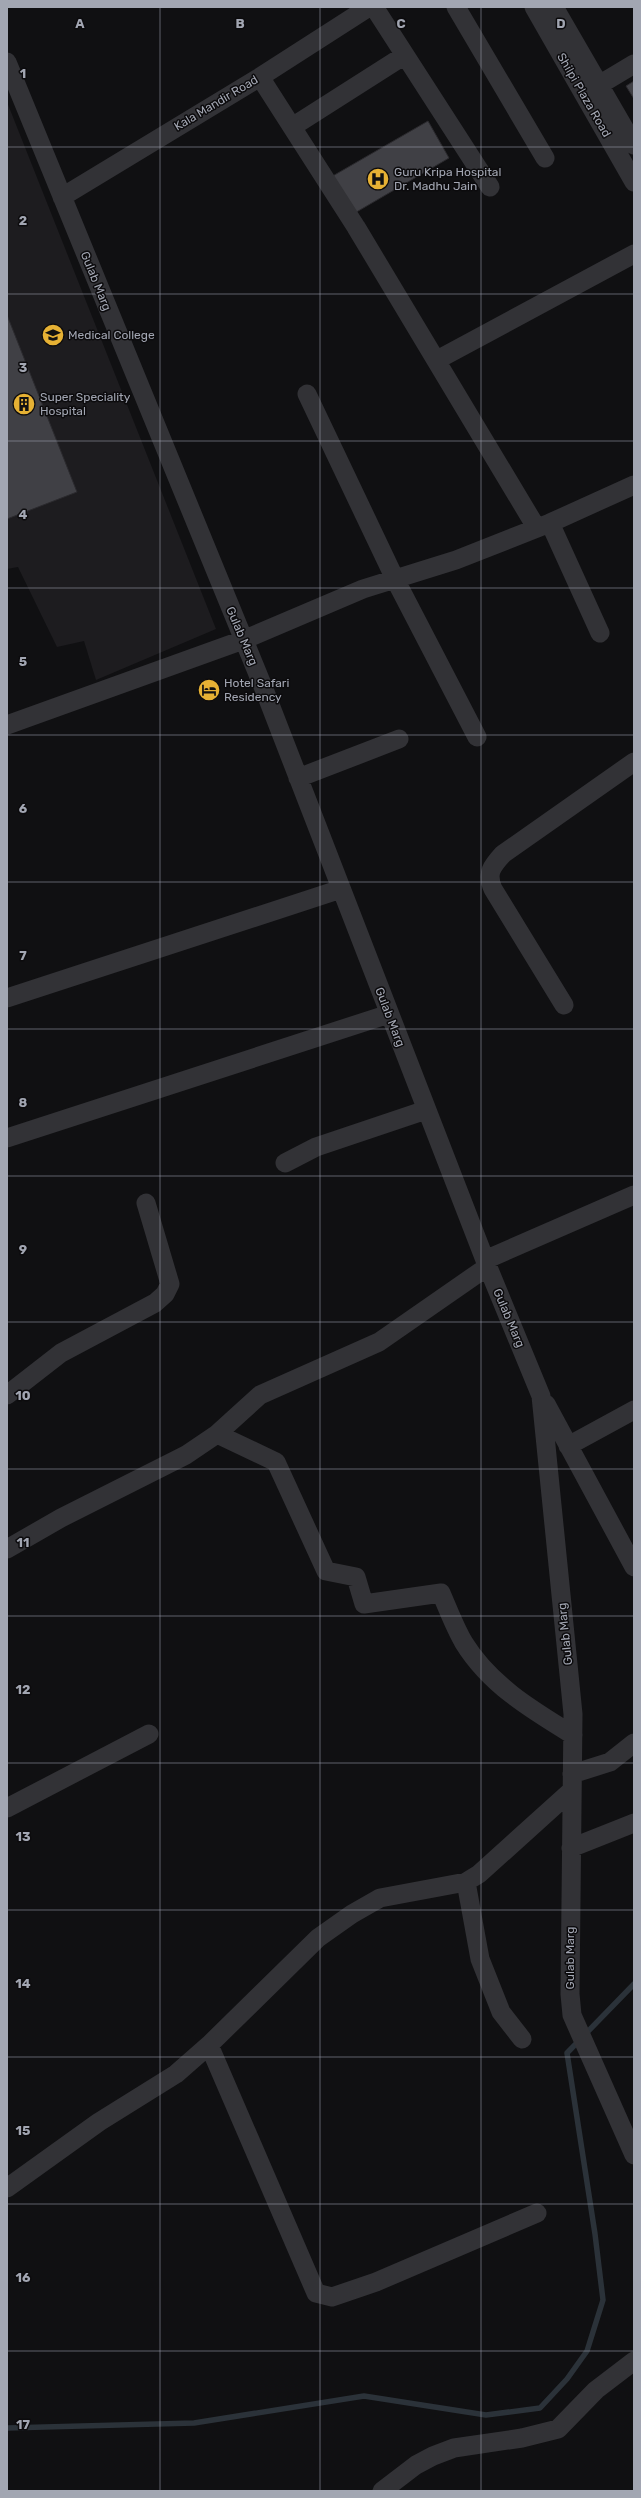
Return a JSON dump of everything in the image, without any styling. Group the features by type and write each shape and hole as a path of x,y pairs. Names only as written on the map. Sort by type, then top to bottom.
{"street":[{"name":"Kala Mandir Road","path":"62,197 260,77 370,7"},
{"path":"374,7 490,187"},
{"path":"456,7 545,158"},
{"name":"Shilpi Plaza Road","path":"534,7 634,182"},
{"name":"Shilpi Plaza Road","path":"554,7 634,145"},
{"path":"292,127 405,55"},
{"name":"Gulab Marg","path":"7,62 243,640 486,1263 541,1396 573,1714 570,1994 572,2014 634,2154"},
{"path":"599,85 634,64"},
{"path":"260,77 356,227 437,360 543,525 600,633"},
{"path":"437,360 634,254"},
{"path":"307,394 395,579 478,737"},
{"path":"7,725 243,640 335,600 456,560 543,525 634,485"},
{"path":"298,778 399,739"},
{"path":"564,1005 493,889 488,879 490,868 503,854 634,762"},
{"path":"7,998 341,889"},
{"path":"7,1138 389,1014"},
{"path":"285,1163 316,1147 426,1110"},
{"path":"7,1549 61,1518 186,1455 217,1434 260,1395 379,1342 486,1263 634,1195"},
{"path":"7,1395 61,1353 155,1303 165,1294 170,1284 146,1202"},
{"path":"541,1396 634,1567"},
{"path":"568,1446 634,1410"},
{"path":"217,1434 276,1462 326,1571 356,1577 364,1604 441,1593 464,1642 482,1669 519,1702 573,1735"},
{"path":"7,1808 149,1734"},
{"path":"7,2188 99,2122 176,2074 209,2045 318,1938 352,1914 380,1898 466,1882 479,1874 572,1783 610,1762 634,1743"},
{"path":"571,1848 634,1823"},
{"path":"466,1882 480,1960 501,2012 522,2038"},
{"path":"209,2045 316,2293 321,2296 332,2297 376,2282 537,2213"},
{"path":"382,2491 416,2465 432,2456 454,2448 522,2438 558,2429 596,2390 634,2362"}],"shaded area":[{"name":"Medical College","path":"7,102 216,629 96,680 84,641 57,647 18,567 7,569"}],"building":[{"path":"634,81 634,99 626,86"},
{"path":"428,121 449,158 353,214 331,177"},
{"name":"Super Speciality Hospital","path":"7,315 77,492 7,519"}],"waterway":[{"path":"7,2428 194,2423 364,2396 486,2415 540,2408 567,2379 587,2351 603,2300 595,2234 567,2053 634,1984"}],"place":[{"name":"Guru Kripa Hospital Dr. Madhu Jain","path":"378,179"},
{"name":"Medical College","path":"53,335"},
{"name":"Super Speciality Hospital","path":"24,404"},
{"name":"Hotel Safari Residency","path":"209,690"}]}
